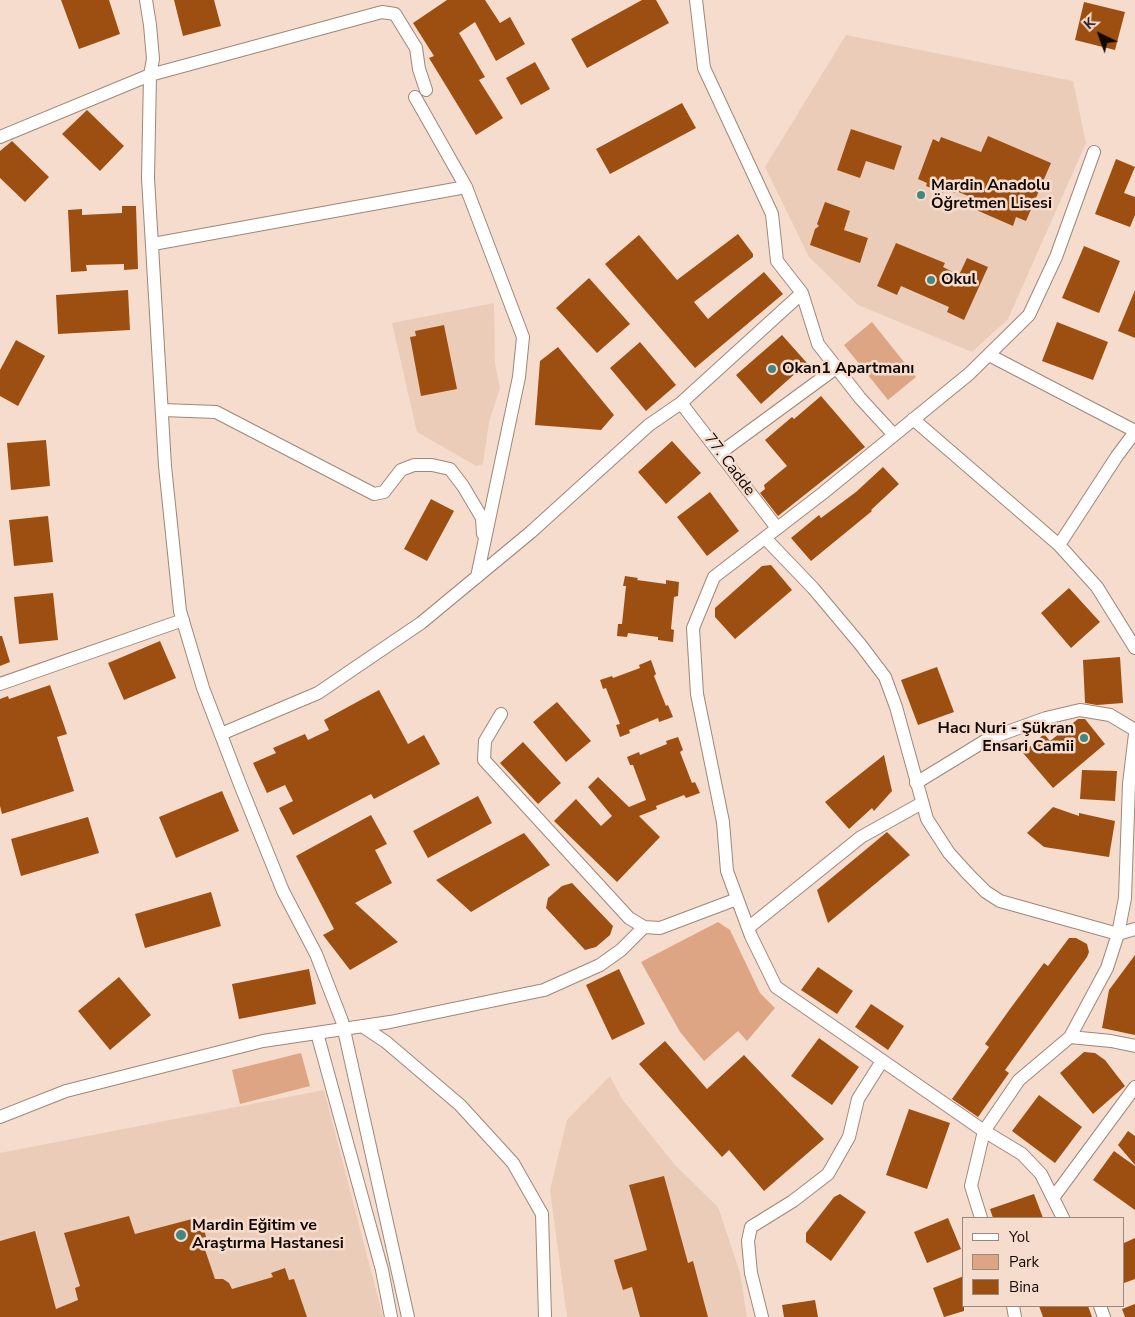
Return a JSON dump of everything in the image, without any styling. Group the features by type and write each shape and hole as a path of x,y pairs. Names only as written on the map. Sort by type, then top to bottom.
{"street":[{"path":"146,0 153,59 150,75 148,178 165,466 183,620 203,688 283,891 316,954 343,1029 407,1313 391,1315 382,1270 317,1033"},
{"path":"696,0 704,68 772,214 777,261 802,293 818,344 836,368 894,434"},
{"path":"0,137 150,75 382,12 395,14 416,48 419,69 426,90"},
{"path":"415,97 466,187 523,337 519,377 490,523 477,577"},
{"path":"1062,1217 1041,1174 1022,1154 984,1131 776,987 748,928 727,871 723,822 697,694 693,628 714,577 824,493 969,374 1029,316 1056,257 1094,152"},
{"path":"153,244 466,187"},
{"path":"222,734 318,693 421,623 532,532 649,425 681,403 802,293"},
{"path":"989,355 1135,432 1117,456 1059,546"},
{"path":"720,453 836,368"},
{"name":"77. Cadde","path":"681,403 777,528"},
{"path":"163,410 216,412 374,494 384,492 401,470 414,466 432,465 450,469 463,486 482,518 484,542"},
{"path":"913,419 1059,546 1097,587 1135,648"},
{"path":"764,538 813,588 885,677 896,707 927,819 949,853 986,892 1000,901 1118,934 1135,929"},
{"path":"0,684 183,620"},
{"path":"916,783 988,738 1046,718 1080,710 1110,715 1135,730"},
{"path":"501,714 484,741 484,760 630,918 644,927 660,928 738,899"},
{"path":"980,1217 971,1186 984,1131 1019,1080 1070,1037 1106,968 1118,934 1125,898 1129,784 1135,734"},
{"path":"748,928 862,837 922,803"},
{"path":"0,1117 66,1091 160,1065 263,1041 362,1026 544,990 600,965 621,950 644,927"},
{"path":"362,1026 386,1042 460,1105 512,1163 542,1214 545,1317"},
{"path":"1070,1037 1111,1041 1135,1046"},
{"path":"762,1317 751,1273 748,1241 751,1227 792,1201 828,1174 849,1136 858,1099 882,1061"},
{"path":"1053,1198 1135,1087"}],"shaded area":[{"name":"Mardin Anadolu Öğretmen Lisesi","path":"846,35 1073,81 1086,143 1008,319 972,352 858,305 809,257 765,167"},
{"path":"494,303 495,364 500,388 489,422 483,464 476,466 417,432 392,323"},
{"path":"610,1076 622,1099 675,1165 718,1207 740,1273 747,1317 567,1317 550,1190 567,1120"},
{"name":"Mardin Eğitim ve Araştırma Hastanesi","path":"324,1090 383,1317 0,1317 0,1153"}],"green space":[{"path":"872,322 916,377 888,400 844,345"},
{"path":"718,922 730,930 760,993 775,1008 747,1041 738,1031 704,1061 680,1032 641,962"},
{"path":"301,1053 310,1086 240,1104 232,1070"}],"building":[{"path":"61,0 109,0 120,34 79,49"},
{"path":"174,0 214,0 221,26 183,36"},
{"path":"447,0 485,0 500,23 510,17 525,44 496,61 475,22 459,33 485,77 479,80 503,118 476,135 429,58 434,56 413,23"},
{"path":"642,0 656,0 669,23 587,68 571,39"},
{"path":"1084,2 1125,12 1115,50 1075,40"},
{"path":"535,62 550,89 521,105 506,78"},
{"path":"682,103 696,128 610,174 596,149"},
{"path":"87,110 124,146 100,171 62,134"},
{"path":"851,129 902,146 894,170 866,161 860,178 837,170"},
{"path":"988,136 1051,163 1026,221 1016,217 1013,226 974,209 978,200 956,191 955,193 945,189 943,193 926,186 927,183 918,179 933,139 939,142 941,137 981,152"},
{"path":"12,141 49,177 25,202 0,178 0,151"},
{"path":"1116,159 1135,167 1124,193 1135,197 1135,215 1130,227 1095,214"},
{"path":"825,202 850,211 844,230 868,238 860,263 810,245 815,229 819,226 817,224"},
{"path":"122,206 136,206 138,269 124,270 124,264 86,265 87,271 71,272 68,210 82,209 82,215 122,213"},
{"path":"738,234 753,254 753,257 694,302 708,319 764,272 783,294 695,368 605,264 639,235 677,280"},
{"name":"Okul","path":"896,243 945,263 943,267 959,275 967,258 988,267 964,320 947,312 949,307 901,286 897,295 877,286"},
{"path":"1084,246 1120,261 1099,313 1062,298"},
{"path":"589,278 630,324 597,353 556,308"},
{"path":"128,290 130,330 58,334 56,295"},
{"path":"1135,290 1135,338 1118,331"},
{"path":"1057,322 1108,342 1093,380 1042,361"},
{"path":"444,325 457,389 421,396 410,337 416,336 415,331"},
{"name":"Okan1 Apartmanı","path":"782,335 807,363 761,404 736,375"},
{"path":"16,340 45,356 18,406 0,396 0,370"},
{"path":"640,342 676,385 646,411 610,368"},
{"path":"558,347 614,415 601,430 535,425 540,361"},
{"path":"821,396 865,447 778,516 760,493 765,489 764,485 787,466 765,440"},
{"path":"46,440 50,486 11,490 7,443"},
{"path":"672,441 701,473 666,504 638,472"},
{"path":"883,467 899,484 872,511 811,561 791,538 819,515 821,518 856,492"},
{"path":"710,492 739,531 707,556 677,517"},
{"path":"431,499 454,511 427,561 404,549"},
{"path":"48,516 53,562 14,566 9,520"},
{"path":"771,565 792,590 735,639 715,617 715,608 762,566"},
{"path":"625,576 638,578 637,580 666,584 666,580 679,582 678,596 674,597 671,629 674,630 673,642 658,640 658,637 628,633 627,637 617,636 618,624 622,624 626,586 623,586"},
{"path":"1069,588 1100,622 1071,648 1041,613"},
{"path":"53,593 58,640 19,644 14,597"},
{"path":"0,636 2,636 10,662 0,666"},
{"path":"160,641 176,678 124,700 108,663"},
{"path":"1120,657 1123,703 1097,705 1085,703 1083,660"},
{"path":"651,660 656,674 654,676 666,706 668,705 673,717 659,722 658,718 629,730 630,733 620,737 616,725 620,724 606,688 603,689 600,680 612,676 613,678 640,668 639,665"},
{"path":"937,667 954,712 918,725 901,680"},
{"path":"50,685 67,734 57,737 74,791 2,814 0,806 0,699 8,696 9,699"},
{"path":"379,690 408,744 424,735 440,764 374,799 371,794 293,835 279,808 293,801 285,785 267,793 253,763 276,753 273,748 305,734 308,740 329,730 324,720"},
{"path":"557,702 591,741 566,762 533,722"},
{"path":"1078,719 1085,719 1105,744 1053,788 1023,753 1044,734 1050,741"},
{"path":"678,737 683,750 680,752 692,783 695,782 700,793 686,798 684,795 656,806 657,809 639,816 660,837 617,882 554,821 576,799 601,826 612,816 588,787 598,777 629,807 646,800 633,765 630,765 627,757 639,752 640,755 667,744 666,741"},
{"path":"523,742 561,783 538,804 500,763"},
{"path":"884,755 892,791 874,811 872,808 849,829 825,802"},
{"path":"1082,770 1117,771 1115,801 1080,799"},
{"path":"222,791 239,831 176,858 159,817"},
{"path":"478,796 492,823 428,858 413,831"},
{"path":"1053,807 1079,816 1079,813 1115,821 1109,857 1044,847 1027,833"},
{"path":"371,815 387,844 375,850 392,883 355,903 398,942 350,970 323,935 334,929 296,856"},
{"path":"88,817 99,853 21,876 11,839"},
{"path":"887,832 910,855 828,923 817,890"},
{"path":"524,833 550,865 471,912 436,880"},
{"path":"572,883 613,926 610,935 596,947 585,950 546,908 548,898 562,886"},
{"path":"211,892 221,926 145,948 135,914"},
{"path":"1069,938 1076,938 1087,944 1089,952 1087,957 1005,1070 1009,1073 978,1117 952,1099 989,1047 985,1044 1010,1009 1044,963 1048,966"},
{"path":"1135,955 1135,1035 1102,1028 1109,990"},
{"path":"818,967 853,991 837,1014 801,990"},
{"path":"309,969 316,1004 239,1019 232,984"},
{"path":"619,969 645,1024 612,1040 586,985"},
{"path":"119,977 151,1015 110,1050 78,1011"},
{"path":"871,1004 904,1026 888,1050 855,1027"},
{"path":"819,1038 859,1067 832,1105 791,1076"},
{"path":"665,1041 707,1089 744,1055 824,1139 764,1191 729,1150 722,1157 639,1064"},
{"path":"1084,1052 1095,1053 1105,1060 1125,1086 1093,1114 1060,1073"},
{"path":"1039,1095 1082,1127 1055,1163 1012,1131"},
{"path":"909,1109 950,1123 927,1189 886,1175"},
{"path":"1128,1131 1135,1136 1135,1165 1118,1145"},
{"path":"1114,1151 1135,1166 1135,1210 1093,1180"},
{"path":"664,1176 688,1263 693,1261 708,1317 640,1317 632,1287 623,1290 617,1271 614,1260 647,1250 629,1185"},
{"path":"840,1194 866,1212 831,1261 806,1242 806,1233 834,1197"},
{"path":"1034,1194 1043,1217 993,1217 990,1209"},
{"path":"129,1216 135,1234 192,1219 193,1224 202,1221 206,1237 201,1238 215,1279 223,1279 229,1283 232,1289 273,1277 271,1273 285,1268 289,1280 294,1279 307,1317 0,1317 0,1241 35,1231 56,1309 78,1300 75,1288 80,1286 64,1233"},
{"path":"948,1218 961,1249 927,1263 914,1232"},
{"path":"1135,1238 1135,1279 1125,1283 1125,1243"},
{"path":"962,1277 962,1307 964,1307 964,1311 944,1317 933,1288"},
{"path":"815,1300 818,1317 784,1317 782,1305"},
{"path":"1135,1304 1135,1317 1125,1317 1122,1309"},
{"path":"1039,1307 1088,1307 1092,1317 1043,1317"}],"place":[{"name":"Mardin Anadolu Öğretmen Lisesi","path":"921,195"},
{"name":"Okul","path":"931,280"},
{"name":"Okan1 Apartmanı","path":"772,369"},
{"name":"Hacı Nuri - Şükran Ensari Camii","path":"1084,738"},
{"name":"Mardin Eğitim ve Araştırma Hastanesi","path":"181,1235"}]}
